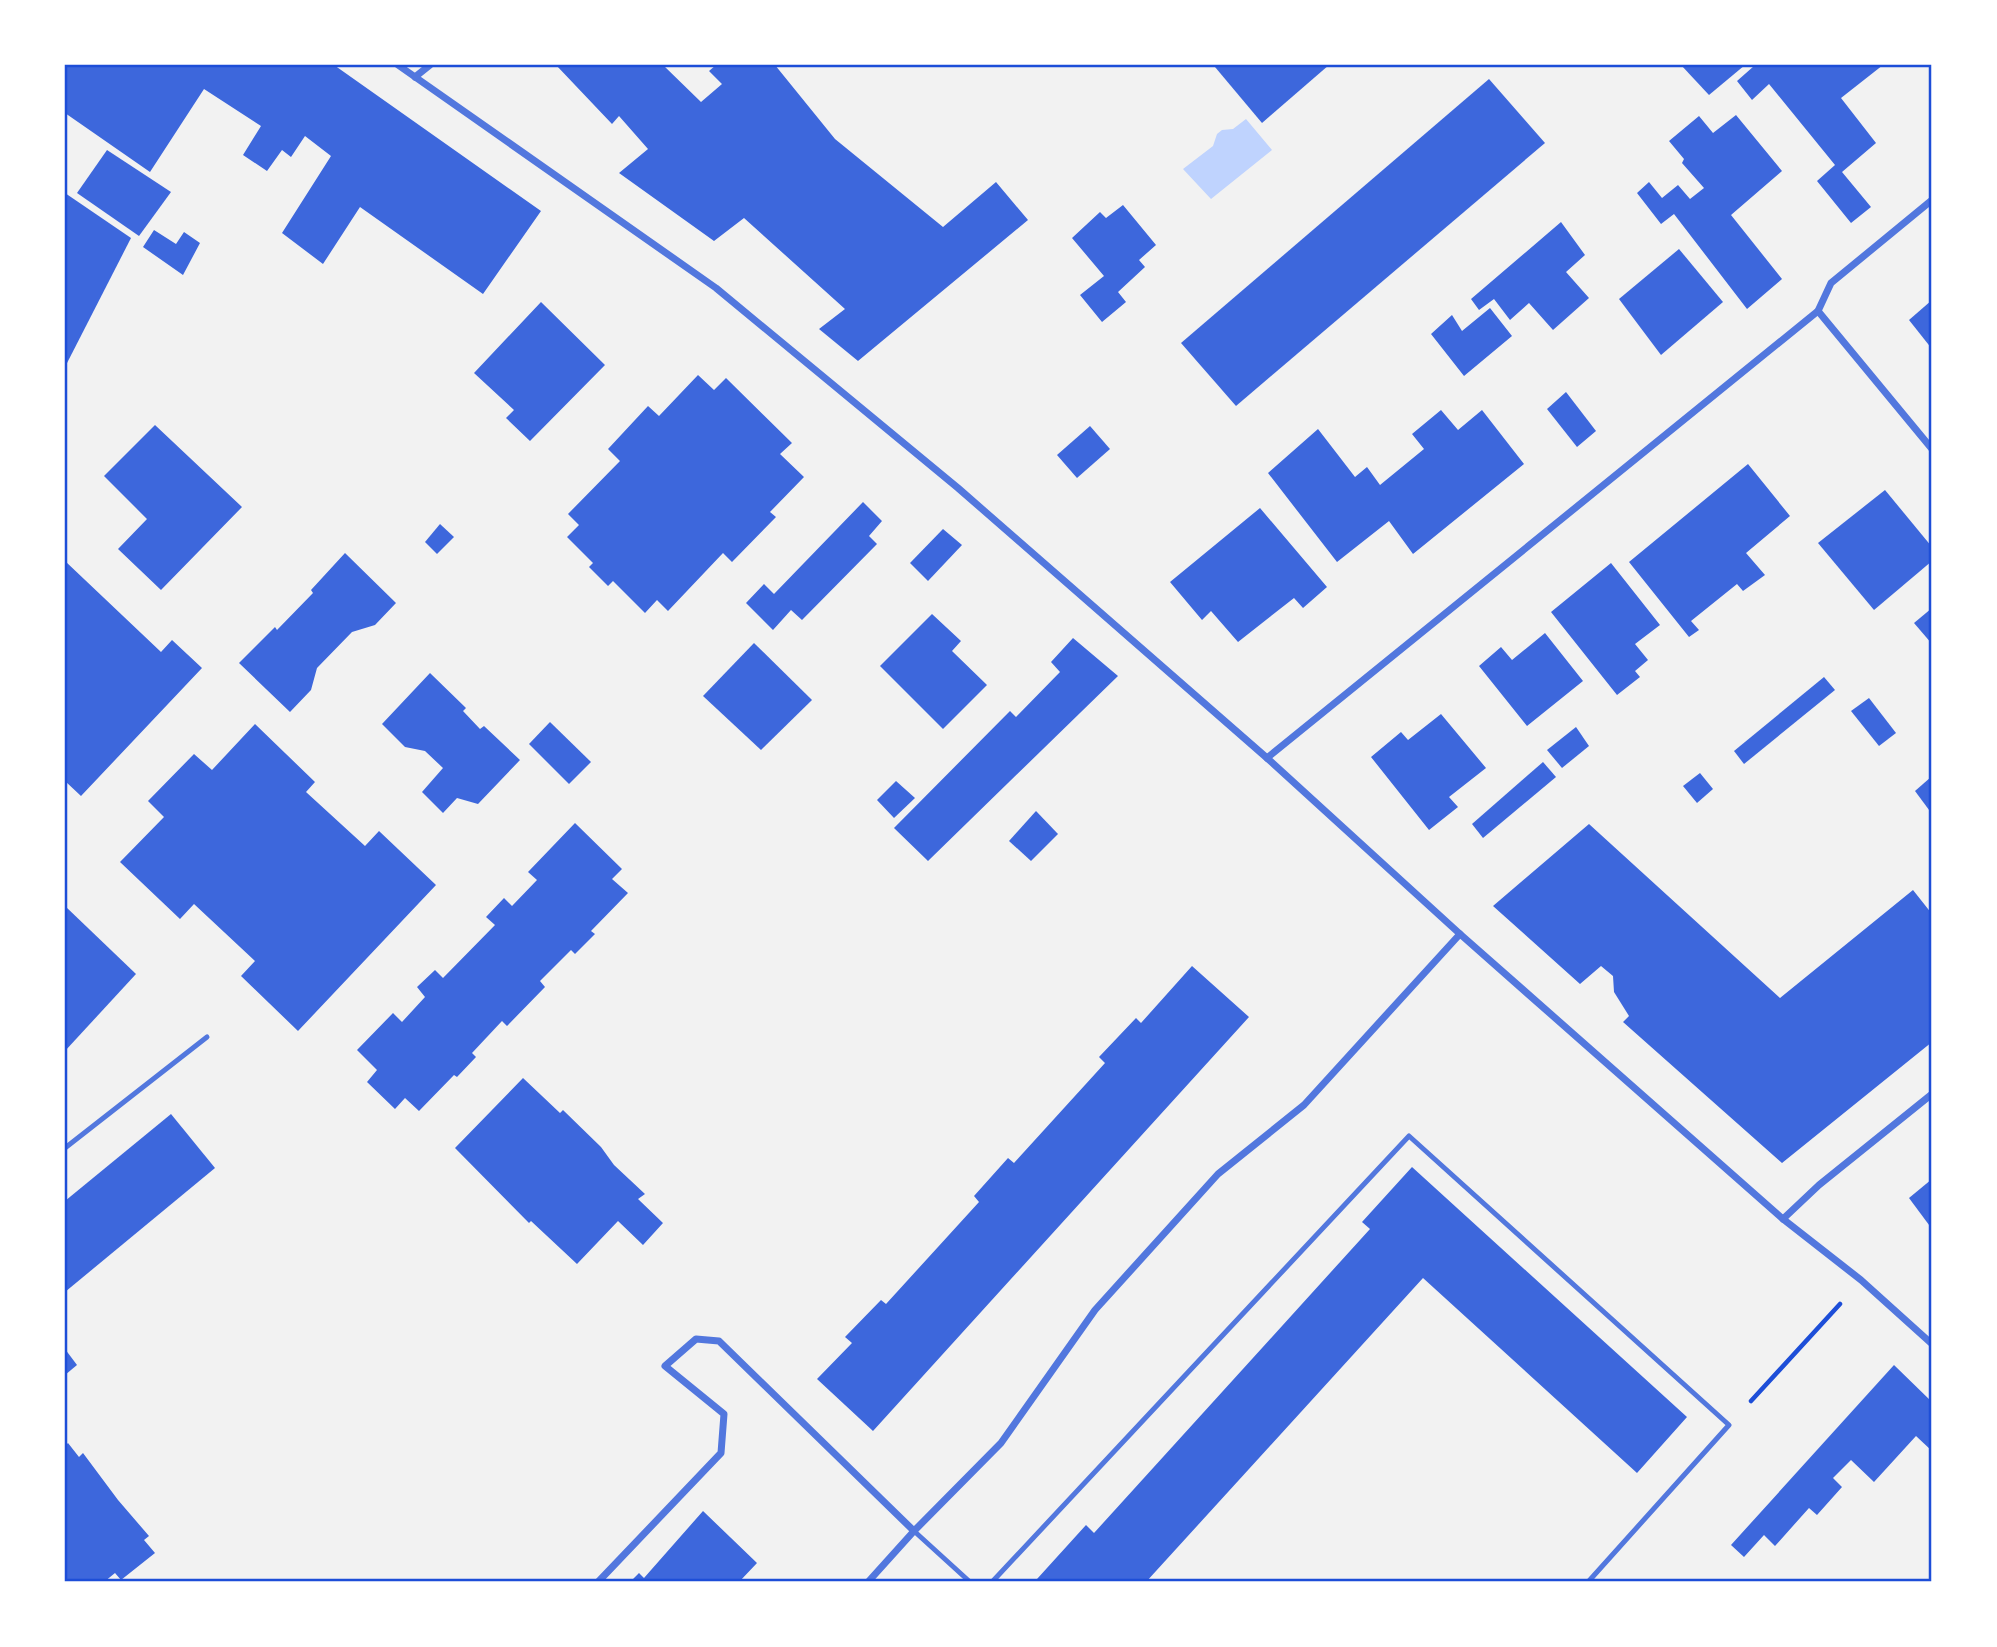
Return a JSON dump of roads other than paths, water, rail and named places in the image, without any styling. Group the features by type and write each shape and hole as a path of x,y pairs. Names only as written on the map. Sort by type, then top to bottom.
{"street":[{"path":"398,65 716,288 958,488 1267,758 1460,934 1783,1219 1861,1279 1932,1344"},
{"path":"415,77 430,65"},
{"path":"1267,758 1818,311 1831,284 1932,200"},
{"path":"1818,311 1932,449"},
{"path":"868,1582 1001,1443 1095,1310 1218,1174 1304,1105 1460,934"},
{"path":"1783,1219 1819,1185 1932,1094"},
{"path":"598,1582 721,1453 724,1414 665,1366 696,1339 719,1341 914,1531"}],"lane":[{"path":"65,1148 207,1037"},
{"path":"992,1582 1409,1136 1729,1425 1588,1582"},
{"path":"914,1531 970,1582"}],"water":[{"path":"1246,119 1272,150 1211,199 1183,169 1213,146 1217,134 1222,130 1233,129"}]}
